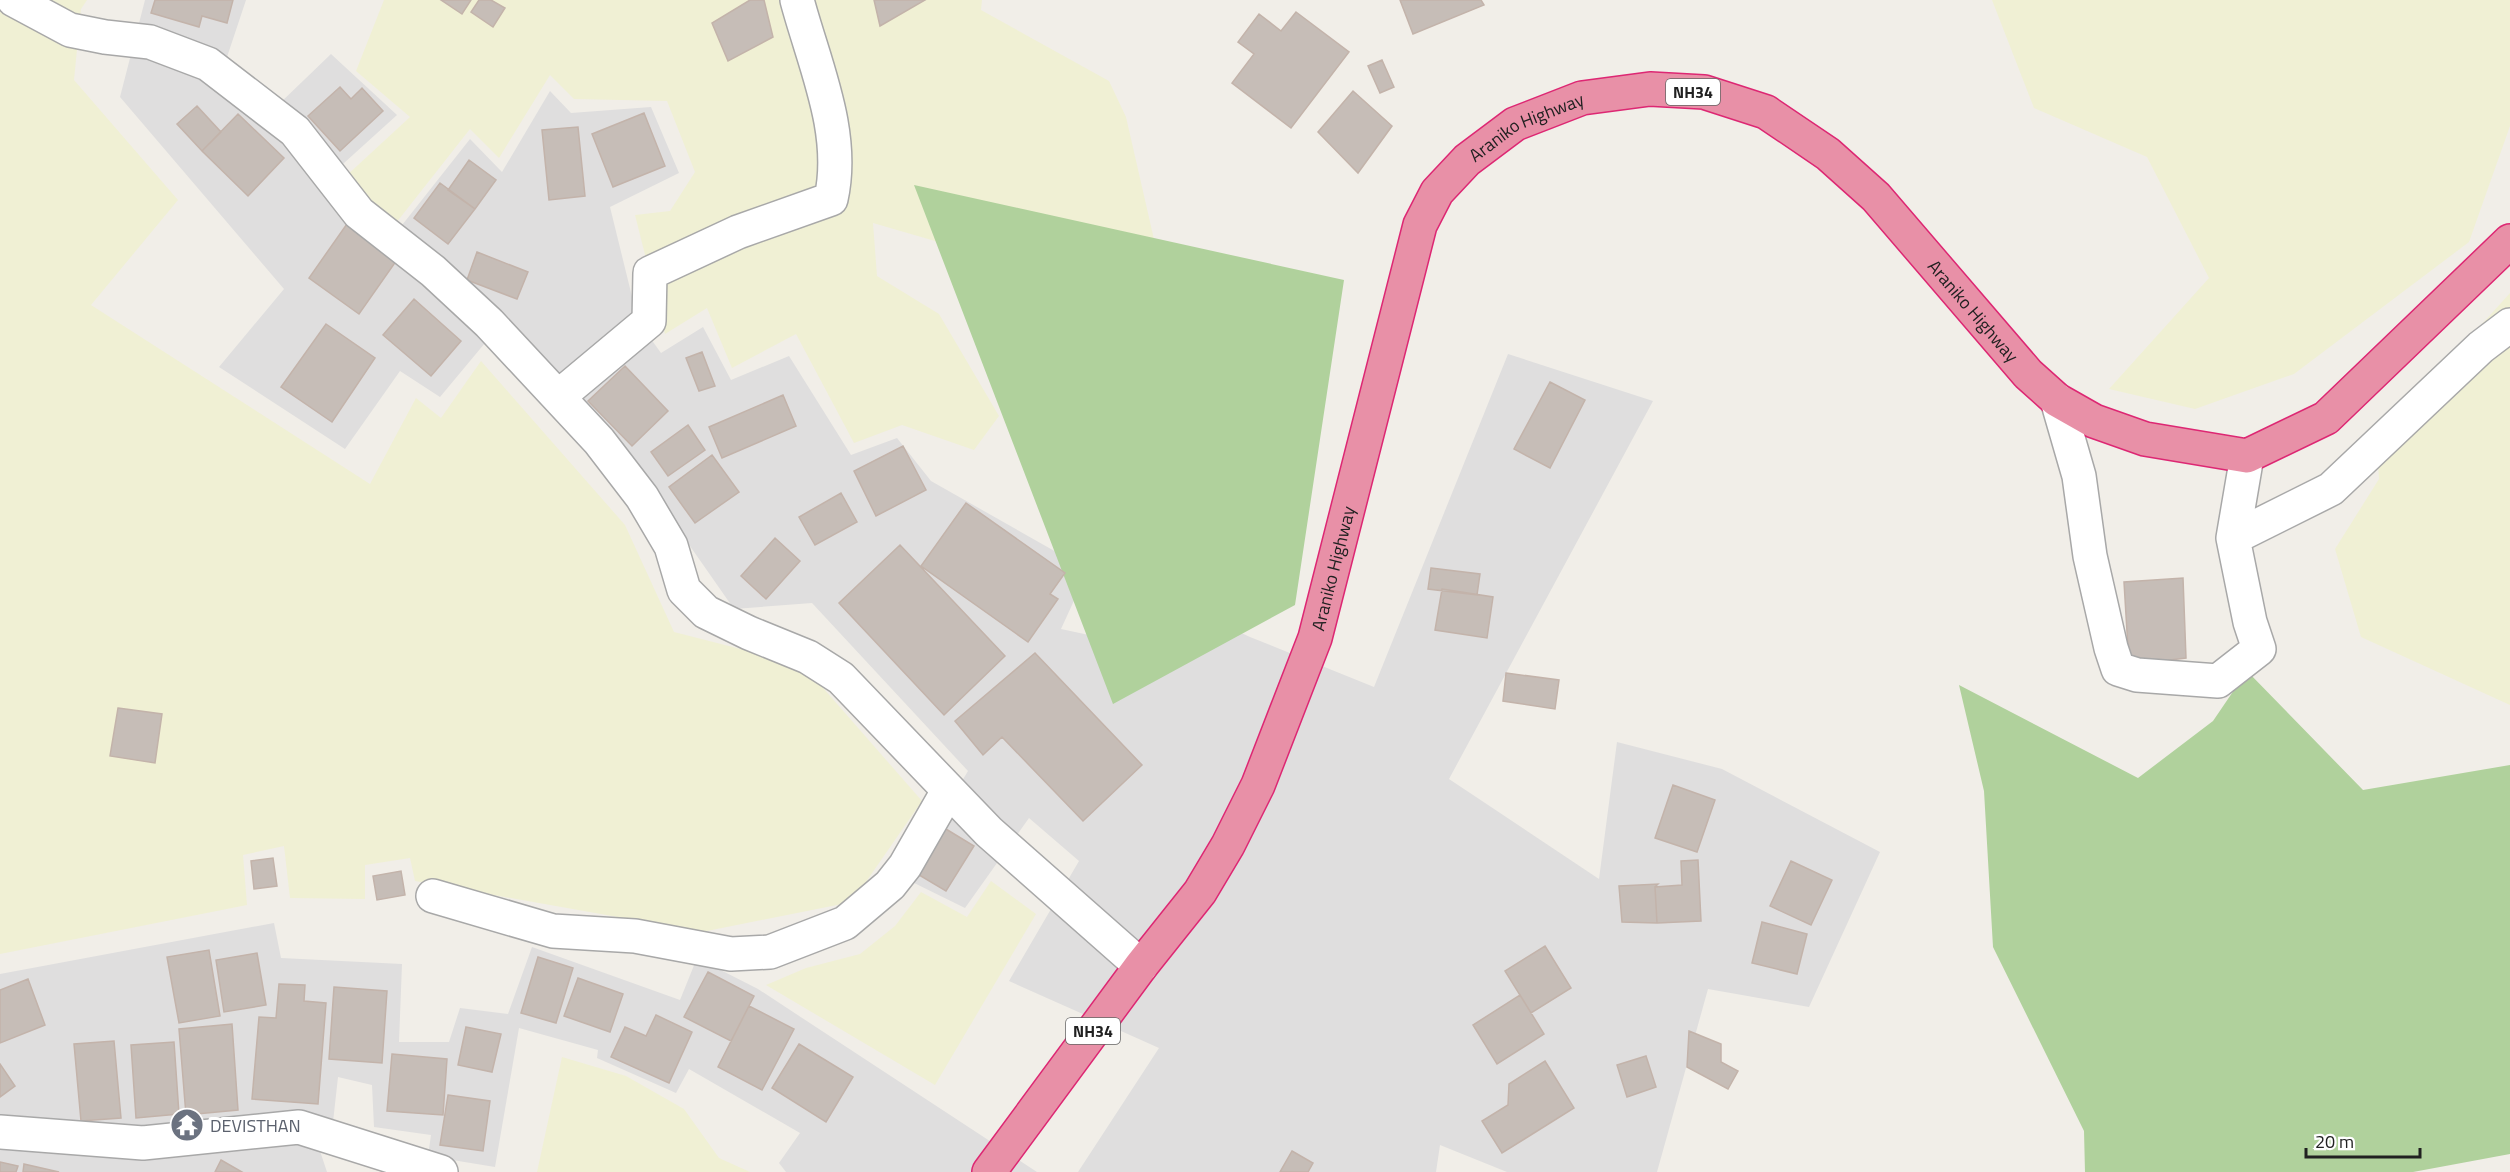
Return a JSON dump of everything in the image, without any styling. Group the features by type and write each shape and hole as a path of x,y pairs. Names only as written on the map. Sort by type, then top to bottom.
{"highway":[{"name":"Araniko Highway","path":"998,1169 1141,966 1200,892 1258,785 1315,638 1420,225 1437,192 1467,160 1515,124 1582,98 1650,89 1704,92 1766,112 1828,154 1876,197 2028,374 2057,400 2094,421 2145,439 2247,456"},
{"path":"2247,456 2326,418 2510,241"}],"street":[{"path":"14,0 70,30 105,38 150,42 208,64 295,131 359,213 433,271 489,323 599,441 642,497 671,546 684,590 706,612 807,657 841,678 989,832 1141,966"},
{"path":"558,397 649,321 650,273 738,232 831,199 836,176 830,113 797,0"},
{"path":"2233,538 2331,489 2481,347 2510,325"},
{"path":"2057,400 2079,476 2090,556 2111,648 2118,669 2137,675 2218,681 2259,649 2250,622 2233,538 2247,456"},
{"path":"433,896 553,931 635,936 731,954 770,952 845,923 890,885 905,866 948,791"},
{"path":"0,1132 143,1143 299,1127 441,1172"}],"shaded area":[{"path":"145,0 246,0 227,57 278,105 331,54 397,115 333,173 395,234 470,139 502,172 550,91 571,113 651,107 679,173 610,207 638,321 661,353 703,327 731,380 789,356 851,455 897,438 931,481 1088,570 1061,629 1140,646 1170,600 1250,637 1374,687 1508,354 1653,401 1449,779 1599,879 1617,742 1722,769 1880,852 1809,1007 1708,989 1657,1172 1507,1172 1440,1145 1436,1172 1078,1172 1159,1048 1009,981 1079,861 1029,818 965,908 904,878 968,771 812,603 734,609 625,453 505,319 440,397 400,371 345,449 219,367 284,289 120,97"},
{"path":"274,923 281,958 402,964 399,1042 449,1042 460,1008 508,1014 532,947 680,1000 697,958 758,989 1037,1172 786,1172 779,1163 800,1133 689,1069 676,1093 597,1058 598,1050 519,1028 495,1167 428,1156 431,1135 374,1127 372,1085 338,1077 333,1122 309,1118 327,1172 0,1172 0,974"}],"green space":[{"path":"0,0 87,0 81,9 74,80 178,200 91,305 370,484 416,398 441,418 481,361 625,525 674,632 803,665 922,801 852,902 702,932 415,881 410,858 365,865 365,899 290,898 284,846 243,855 247,905 0,954"},
{"path":"384,0 982,0 981,10 1109,81 1126,117 1164,283 990,257 873,223 877,276 939,314 999,416 974,450 902,425 854,443 796,334 732,368 707,308 665,334 635,215 670,211 695,172 667,101 574,99 550,75 499,158 470,129 396,223 345,177 410,117 356,71"},
{"path":"1992,0 2510,0 2510,126 2469,242 2294,374 2195,409 2109,389 2209,278 2147,157 2034,108"},
{"path":"914,185 1344,280 1295,605 1113,704"},
{"path":"2510,293 2510,705 2361,637 2335,549 2379,479 2377,450 2436,375"},
{"path":"2247,671 2363,790 2510,765 2510,1154 2413,1172 2085,1172 2084,1131 1993,947 1984,791 1959,685 2138,778 2213,721"},
{"path":"991,881 1036,914 935,1085 766,985 806,968 860,954 895,926 921,892 967,917"},
{"path":"562,1057 626,1076 684,1109 719,1158 750,1172 537,1172"}],"building":[{"path":"155,0 233,0 227,23 202,16 199,27 151,13"},
{"path":"441,0 471,0 462,14"},
{"path":"479,0 491,0 505,8 493,27 471,12"},
{"path":"750,0 764,0 773,37 728,61 712,23"},
{"path":"874,0 925,0 880,26"},
{"path":"1400,0 1481,0 1484,5 1413,34"},
{"path":"1296,12 1349,52 1291,128 1232,83 1254,54 1238,42 1259,14 1281,31"},
{"path":"1382,60 1394,87 1380,93 1368,66"},
{"path":"340,87 351,99 362,88 383,111 340,151 308,116"},
{"path":"1353,91 1392,126 1358,173 1318,132"},
{"path":"197,106 221,132 202,151 177,124"},
{"path":"644,113 665,166 613,187 592,134"},
{"path":"238,114 284,158 248,196 202,151"},
{"path":"578,127 585,196 549,200 542,130"},
{"path":"469,160 496,180 475,209 448,190"},
{"path":"440,183 475,209 448,244 414,218"},
{"path":"349,221 399,257 359,314 309,278"},
{"path":"477,252 528,272 517,299 467,280"},
{"path":"414,299 461,341 431,376 383,335"},
{"path":"326,324 375,358 332,422 281,387"},
{"path":"702,352 715,386 699,391 686,358"},
{"path":"625,366 668,411 632,446 588,401"},
{"path":"1550,382 1585,400 1550,468 1514,449"},
{"path":"783,395 796,426 722,458 709,427"},
{"path":"688,425 705,450 668,476 651,452"},
{"path":"903,446 926,490 876,516 854,471"},
{"path":"712,455 739,492 695,523 669,487"},
{"path":"841,493 857,522 815,545 799,517"},
{"path":"966,503 1065,573 1050,594 1058,599 1028,642 921,566"},
{"path":"775,538 800,561 766,599 741,576"},
{"path":"900,545 1005,656 944,715 839,603"},
{"path":"1431,568 1480,574 1477,595 1428,589"},
{"path":"2183,578 2186,658 2129,665 2124,582"},
{"path":"1442,589 1493,597 1487,638 1435,630"},
{"path":"1035,653 1142,765 1083,821 1002,737 983,755 955,721"},
{"path":"1506,673 1559,680 1555,709 1503,701"},
{"path":"118,708 162,714 155,763 110,756"},
{"path":"1673,785 1715,800 1697,852 1655,838"},
{"path":"941,826 974,846 946,891 914,872"},
{"path":"273,858 277,886 254,889 251,861"},
{"path":"1698,860 1701,921 1657,923 1655,887 1682,885 1681,861"},
{"path":"1791,861 1832,880 1811,925 1770,906"},
{"path":"401,871 405,895 377,900 373,876"},
{"path":"1658,884 1655,887 1657,923 1622,922 1619,886"},
{"path":"1762,922 1807,934 1797,974 1752,963"},
{"path":"1545,946 1571,988 1531,1013 1505,971"},
{"path":"209,950 220,1016 179,1023 167,957"},
{"path":"257,953 266,1005 224,1012 216,960"},
{"path":"538,957 573,968 556,1023 521,1013"},
{"path":"708,972 754,996 731,1041 684,1017"},
{"path":"578,978 623,994 610,1032 564,1016"},
{"path":"28,979 45,1025 0,1043 0,990"},
{"path":"279,984 305,985 304,1001 326,1003 318,1104 252,1099 259,1017 276,1018"},
{"path":"334,987 387,991 382,1063 329,1059"},
{"path":"1520,995 1544,1034 1497,1064 1473,1025"},
{"path":"749,1006 794,1029 762,1090 718,1067"},
{"path":"656,1015 692,1032 669,1083 611,1057 625,1027 646,1036"},
{"path":"232,1024 238,1110 186,1115 179,1029"},
{"path":"466,1027 501,1034 492,1072 458,1065"},
{"path":"1689,1031 1721,1044 1721,1062 1738,1071 1728,1089 1687,1067"},
{"path":"114,1041 121,1118 81,1121 74,1044"},
{"path":"174,1042 179,1114 136,1118 131,1045"},
{"path":"799,1044 853,1077 826,1122 772,1088"},
{"path":"392,1054 447,1059 443,1115 387,1111"},
{"path":"1646,1056 1656,1087 1627,1097 1617,1065"},
{"path":"1545,1061 1574,1108 1502,1153 1482,1121 1508,1105 1509,1084"},
{"path":"0,1064 15,1086 0,1097"},
{"path":"448,1095 490,1101 483,1151 440,1145"},
{"path":"1292,1151 1313,1163 1308,1172 1280,1172"},
{"path":"221,1160 242,1172 215,1172"},
{"path":"0,1162 18,1166 16,1172 0,1172"},
{"path":"24,1164 59,1172 23,1172"}],"place":[{"name":"DEVISTHAN","path":"187,1125"}]}
